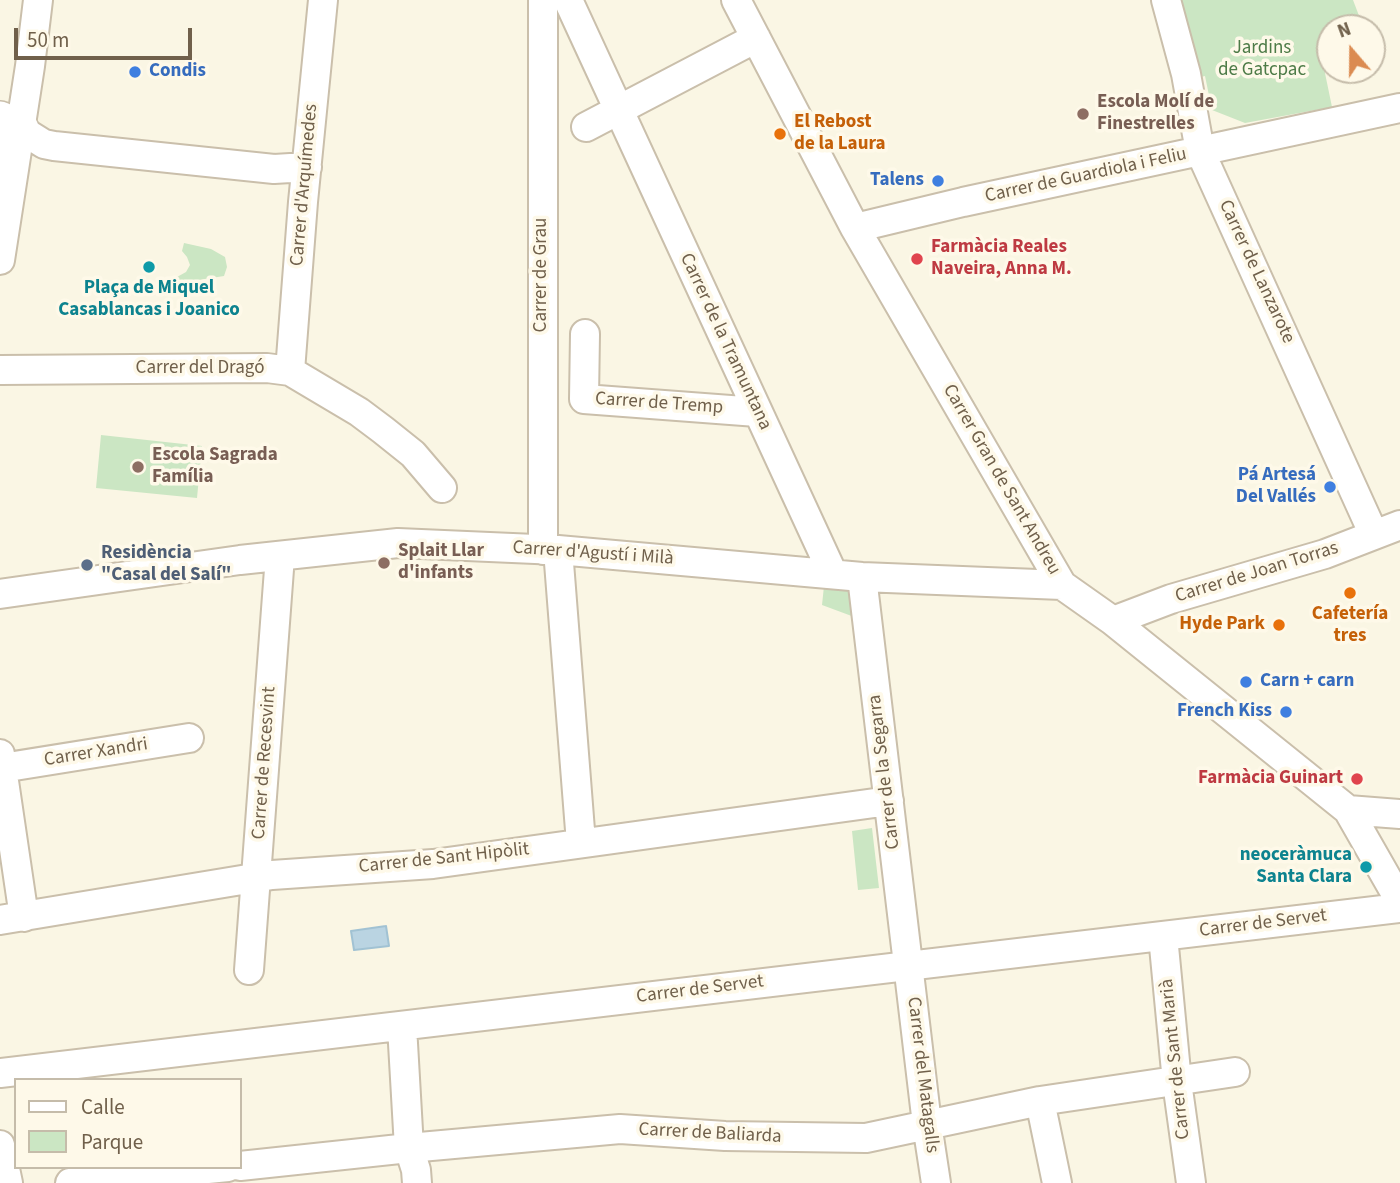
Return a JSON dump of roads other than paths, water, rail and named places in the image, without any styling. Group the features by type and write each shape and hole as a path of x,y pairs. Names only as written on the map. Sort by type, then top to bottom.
{"street":[{"path":"0,260 7,134 38,0"},
{"name":"Carrer d'Arquímedes","path":"290,371 323,0"},
{"name":"Carrer de Grau","path":"543,0 551,550 581,843"},
{"path":"568,0 619,109"},
{"name":"Carrer Gran de Sant Andreu","path":"736,0 855,228 1062,585 1113,621 1348,810 1400,901"},
{"name":"Carrer de Lanzarote","path":"1166,0 1186,74 1200,151 1387,530"},
{"path":"586,127 756,38"},
{"name":"Carrer de Guardiola i Feliu","path":"855,228 1400,108"},
{"name":"Carrer de la Tramuntana","path":"619,109 833,575"},
{"path":"7,134 54,146 274,169 307,167"},
{"name":"Carrer de Tremp","path":"585,334 584,399 757,412"},
{"name":"Carrer del Dragó","path":"0,370 267,368 290,371 359,412 383,430 412,454 442,488"},
{"name":"Carrer de Joan Torras","path":"1113,621 1171,599 1313,558 1387,530"},
{"name":"Carrer d'Agustí i Milà","path":"0,594 280,556 398,543 551,550 862,577 1062,585"},
{"name":"Carrer de Recesvint","path":"250,970 280,556"},
{"name":"Carrer de la Segarra","path":"862,577 889,801 913,965"},
{"name":"Carrer Xandri","path":"1,761 189,738"},
{"path":"1,761 12,919"},
{"name":"Carrer de Sant Hipòlit","path":"12,919 258,878 433,864 889,801"},
{"path":"1348,810 1400,814"},
{"name":"Carrer de Servet","path":"0,1073 1400,908"},
{"name":"Carrer de Sant Marià","path":"1163,936 1177,1082 1191,1183"},
{"name":"Carrer del Matagalls","path":"913,965 927,1124 936,1183"},
{"path":"402,1026 409,1148 416,1170 416,1183"},
{"name":"Carrer de Baliarda","path":"242,1166 620,1129 725,1136 866,1138 1040,1101 1235,1072"},
{"path":"1040,1101 1057,1183"},
{"path":"0,1145 8,1183"},
{"path":"70,1183 208,1169"}],"water":[{"path":"386,926 389,946 354,950 351,931"}],"place":[{"name":"Condis","path":"135,72"},
{"name":"Escola Molí de Finestrelles","path":"1083,114"},
{"name":"El Rebost de la Laura","path":"780,134"},
{"name":"Talens","path":"938,181"},
{"name":"Farmàcia Reales Naveira, Anna M.","path":"917,259"},
{"name":"Plaça de Miquel Casablancas i Joanico","path":"149,267"},
{"name":"Escola Sagrada Família","path":"138,467"},
{"name":"Pá Artesá Del Vallés","path":"1330,487"},
{"name":"Splait Llar d'infants","path":"384,563"},
{"name":"Residència \"Casal del Salí\"","path":"87,565"},
{"name":"Cafetería tres","path":"1350,593"},
{"name":"Hyde Park","path":"1279,625"},
{"name":"Carn + carn","path":"1246,682"},
{"name":"French Kiss","path":"1286,712"},
{"name":"Farmàcia Guinart","path":"1357,779"},
{"name":"neoceràmuca Santa Clara","path":"1366,867"}],"park label":[{"name":"Jardins de Gatcpac","path":"1262,60"}]}
